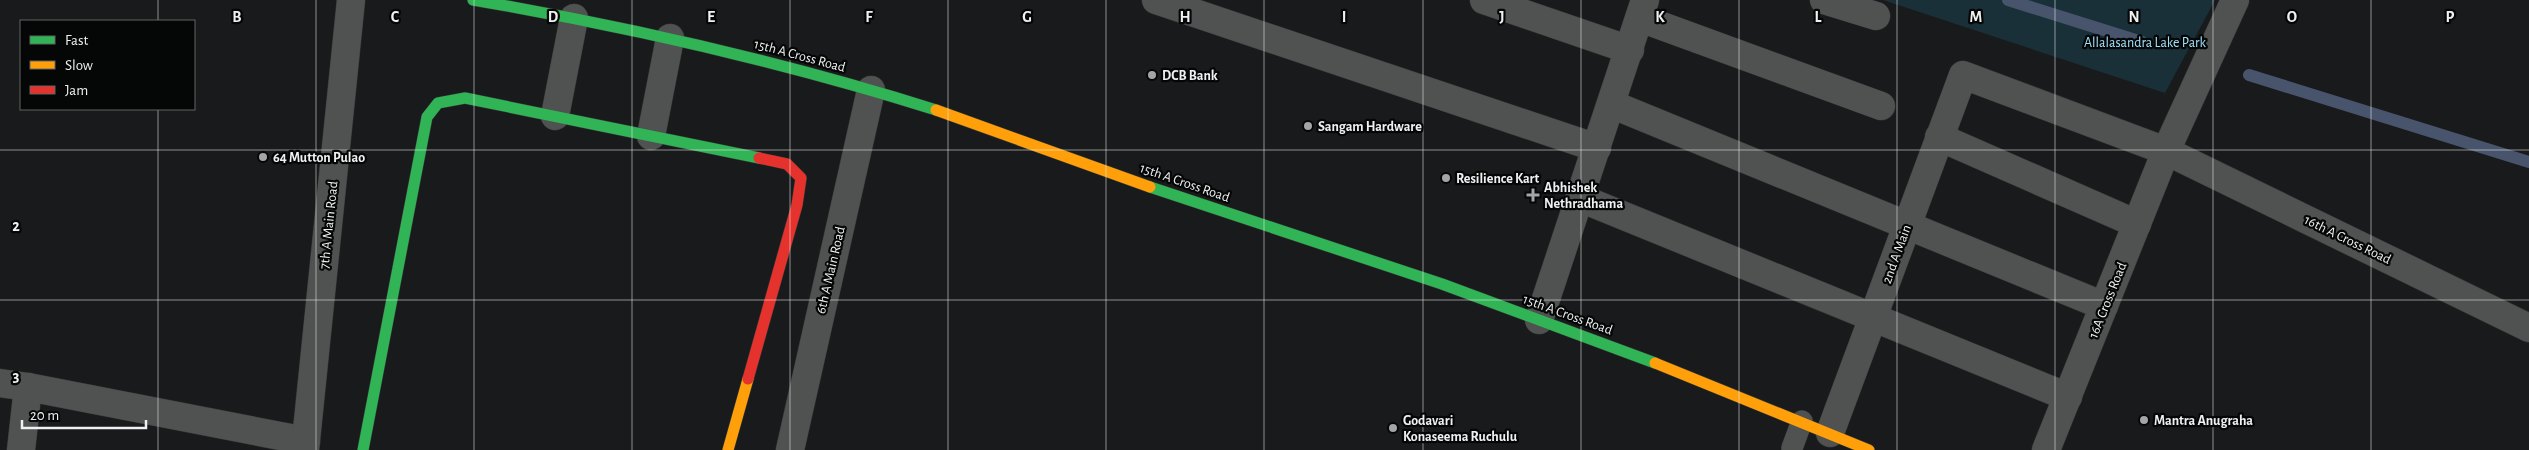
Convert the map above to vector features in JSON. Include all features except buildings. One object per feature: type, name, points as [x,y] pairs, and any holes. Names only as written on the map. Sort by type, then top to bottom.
[{"type":"main road","name":"15th A Cross Road","points":[[473,0],[574,18],[781,64],[871,90],[1037,143],[1162,191],[1380,263],[1540,320],[1802,421],[1870,450]]},
{"type":"main road","points":[[363,450],[427,117],[438,102],[465,98],[787,164],[801,178],[797,205],[728,450]]},
{"type":"street","name":"7th A Main Road","points":[[306,446],[351,0]]},
{"type":"street","points":[[1484,0],[1630,50]]},
{"type":"street","points":[[1824,0],[1876,16]]},
{"type":"street","name":"16A Cross Road","points":[[2046,450],[2166,151],[2235,0]]},
{"type":"street","points":[[1164,1],[1597,148]]},
{"type":"street","points":[[1540,320],[1642,9],[1881,106]]},
{"type":"street","points":[[555,116],[574,18]]},
{"type":"street","points":[[651,136],[670,38]]},
{"type":"street","name":"16th A Cross Road","points":[[1964,75],[2166,151],[2529,328]]},
{"type":"street","name":"2nd A Main","points":[[1830,434],[1938,138],[1964,75]]},
{"type":"street","name":"6th A Main Road","points":[[790,450],[871,90]]},
{"type":"street","points":[[1611,104],[2104,306]]},
{"type":"street","points":[[1938,138],[2137,224]]},
{"type":"street","points":[[1580,198],[2068,397]]},
{"type":"street","points":[[0,383],[28,387],[306,446]]},
{"type":"street","points":[[21,450],[28,387]]},
{"type":"lane","points":[[1792,448],[1802,421]]},
{"type":"green space","name":"Allalasandra Lake Park","points":[[1883,0],[2215,0],[2165,93]]},
{"type":"waterway","points":[[2008,0],[2142,42]]},
{"type":"waterway","points":[[2249,75],[2529,162]]},
{"type":"traffic: fast","points":[[473,0],[590,22],[706,47],[822,76],[936,110]]},
{"type":"traffic: fast","points":[[363,450],[427,117],[438,103],[465,98],[759,158]]},
{"type":"traffic: fast","points":[[1150,187],[1442,284],[1655,363]]},
{"type":"traffic: slow","points":[[936,110],[1150,187]]},
{"type":"traffic: slow","points":[[1655,363],[1869,450]]},
{"type":"traffic: slow","points":[[728,450],[748,379]]},
{"type":"traffic: jam","points":[[748,379],[797,205],[801,178],[787,164],[759,158]]},
{"type":"place","name":"DCB Bank","points":[[1152,75]]},
{"type":"place","name":"Sangam Hardware","points":[[1308,126]]},
{"type":"place","name":"64 Mutton Pulao","points":[[263,157]]},
{"type":"place","name":"Resilience Kart","points":[[1446,178]]},
{"type":"place","name":"Abhishek Nethradhama","points":[[1533,195]]},
{"type":"place","name":"Mantra Anugraha","points":[[2144,420]]},
{"type":"place","name":"Godavari Konaseema Ruchulu","points":[[1393,428]]}]
